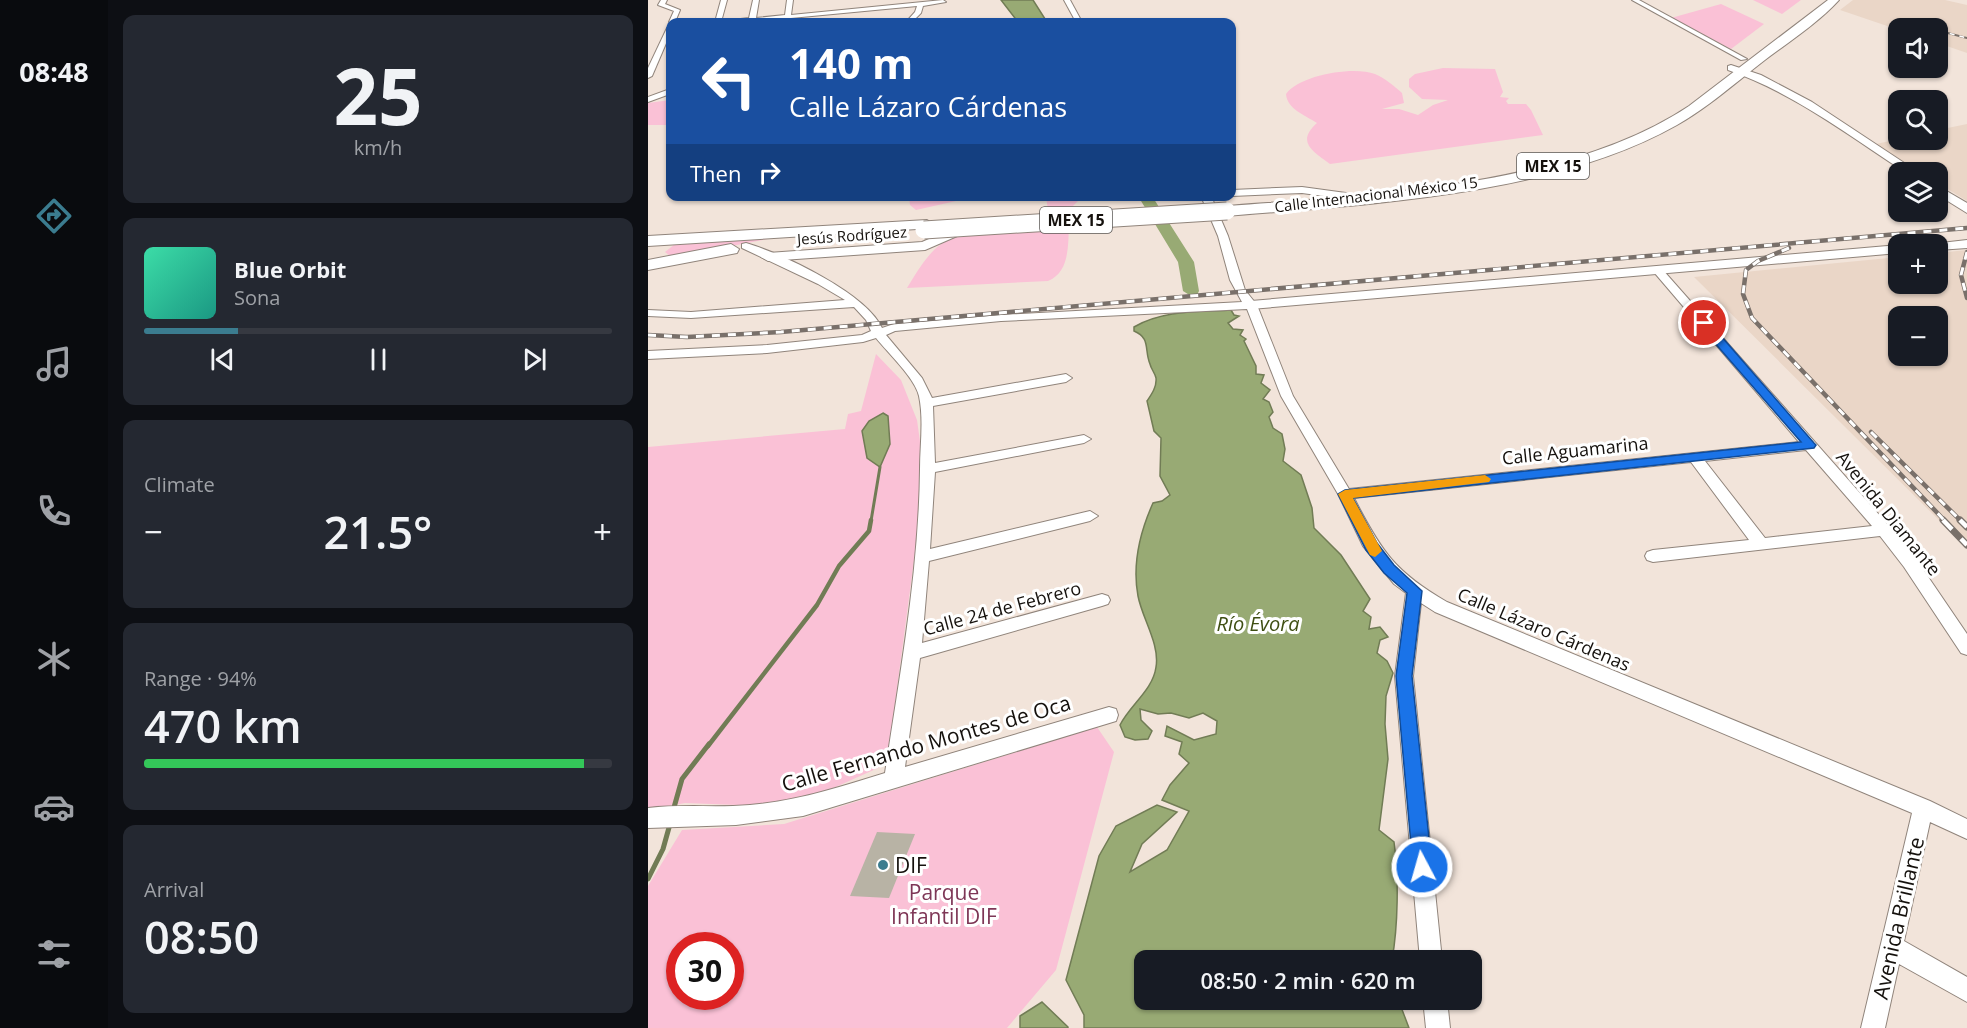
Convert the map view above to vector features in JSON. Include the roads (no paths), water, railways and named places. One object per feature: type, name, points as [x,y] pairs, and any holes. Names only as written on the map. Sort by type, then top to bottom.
[{"type":"main road","name":"Calle Internacional México 15","points":[[1228,203],[1411,193],[1543,169],[1600,152],[1651,133],[1690,111],[1821,0]]},
{"type":"main road","name":"Calle Internacional México 15","points":[[1228,203],[1346,196],[1480,176],[1531,165],[1599,145],[1665,117],[1740,68],[1834,0]]},
{"type":"main road","points":[[1740,68],[1747,77],[1767,79]]},
{"type":"main road","points":[[1740,68],[1759,69],[1767,79]]},
{"type":"main road","name":"MEX 15","points":[[926,227],[966,227],[1228,203]]},
{"type":"main road","name":"MEX 15","points":[[926,227],[1228,203]]},
{"type":"main road","name":"Jesús Rodríguez","points":[[774,237],[926,227]]},
{"type":"main road","name":"MEX 15","points":[[648,241],[774,237]]},
{"type":"main road","name":"MEX 15","points":[[648,265],[747,246],[774,237]]},
{"type":"main road","points":[[682,258],[665,258],[659,253],[667,244],[683,239]]},
{"type":"street","points":[[664,0],[661,5],[677,10],[674,18]]},
{"type":"street","points":[[719,18],[724,0]]},
{"type":"street","points":[[753,18],[756,0]]},
{"type":"street","points":[[787,18],[790,0]]},
{"type":"street","points":[[875,0],[876,8]]},
{"type":"street","points":[[1067,0],[1077,18]]},
{"type":"street","points":[[1635,0],[1740,68]]},
{"type":"street","points":[[795,18],[827,10],[943,2]]},
{"type":"street","points":[[913,18],[918,13],[921,4]]},
{"type":"street","points":[[827,10],[828,18]]},
{"type":"street","points":[[648,76],[666,45]]},
{"type":"street","points":[[1767,79],[1897,162]]},
{"type":"street","points":[[648,100],[666,93]]},
{"type":"street","points":[[1948,197],[1967,209]]},
{"type":"street","name":"Calle Lázaro Cárdenas","points":[[1208,201],[1221,228],[1228,256],[1244,300],[1251,305],[1287,396],[1345,494],[1371,546],[1389,569],[1414,591],[1461,615],[1923,808],[1967,829]]},
{"type":"street","points":[[768,257],[925,246],[966,227]]},
{"type":"street","points":[[1948,245],[1967,244]]},
{"type":"street","points":[[747,246],[838,290],[857,303],[877,325],[878,333],[918,381],[925,394],[928,494],[912,653],[894,778]]},
{"type":"street","points":[[648,356],[766,349],[863,338],[894,328],[1001,318],[1251,305],[1888,250]]},
{"type":"street","name":"Avenida Diamante","points":[[1658,271],[1884,530],[1910,563],[1967,648]]},
{"type":"street","points":[[648,314],[690,315],[857,303]]},
{"type":"street","points":[[926,403],[1066,378]]},
{"type":"street","points":[[927,469],[1084,439]]},
{"type":"street","name":"Calle Aguamarina","points":[[1345,494],[1810,445]]},
{"type":"street","points":[[1694,456],[1761,544]]},
{"type":"street","points":[[922,557],[1090,516]]},
{"type":"street","points":[[1653,556],[1884,530]]},
{"type":"street","points":[[1414,591],[1404,676],[1430,950]]},
{"type":"street","name":"Calle 24 de Febrero","points":[[912,653],[1102,600]]},
{"type":"street","name":"Calle Fernando Montes de Oca","points":[[648,818],[673,814],[714,816],[803,807],[1109,715]]},
{"type":"street","name":"Avenida Brillante","points":[[1873,1028],[1923,808]]},
{"type":"street","points":[[1892,947],[1967,990]]},
{"type":"street","points":[[1436,1010],[1438,1028]]},
{"type":"water","points":[[1001,0],[1033,0],[1044,18],[1015,18]]},
{"type":"water","name":"Río Évora","points":[[1231,310],[1234,315],[1239,316],[1228,323],[1233,329],[1243,330],[1240,335],[1246,339],[1244,341],[1256,366],[1256,374],[1264,375],[1261,383],[1270,390],[1263,399],[1269,402],[1273,412],[1269,417],[1273,428],[1282,434],[1285,449],[1283,461],[1301,475],[1312,508],[1314,528],[1341,555],[1370,599],[1363,611],[1371,617],[1369,629],[1380,627],[1388,637],[1380,640],[1377,653],[1387,661],[1393,673],[1386,696],[1385,724],[1388,759],[1379,830],[1394,842],[1397,917],[1394,950],[1134,950],[1134,1010],[1402,1010],[1409,1028],[1084,1028],[1084,1015],[1066,980],[1099,856],[1116,826],[1157,805],[1177,812],[1142,844],[1130,872],[1167,850],[1189,811],[1162,800],[1170,785],[1189,763],[1179,754],[1182,742],[1165,736],[1167,726],[1194,740],[1216,734],[1217,721],[1203,713],[1189,718],[1140,709],[1141,720],[1152,731],[1148,739],[1135,740],[1125,737],[1120,725],[1151,683],[1156,667],[1157,658],[1153,640],[1138,596],[1136,572],[1138,548],[1153,503],[1162,501],[1170,495],[1160,476],[1161,438],[1154,431],[1147,401],[1155,388],[1156,378],[1148,359],[1145,341],[1134,331],[1134,327],[1157,317]]},
{"type":"water","points":[[883,413],[888,416],[890,444],[880,467],[867,458],[862,431],[869,421]]},
{"type":"water","points":[[1042,1002],[1068,1028],[1020,1028],[1020,1016]]},
{"type":"waterway","name":"Río Évora","points":[[1148,201],[1186,262],[1191,291]]},
{"type":"waterway","points":[[871,521],[880,467]]},
{"type":"waterway","points":[[708,746],[817,605],[839,566],[869,531],[871,520]]},
{"type":"waterway","points":[[673,811],[682,779],[709,744]]},
{"type":"waterway","points":[[648,879],[663,849],[670,824]]},
{"type":"railway","points":[[1948,33],[1967,38]]},
{"type":"railway","points":[[648,335],[687,337],[781,332],[1967,228]]},
{"type":"railway","points":[[1789,248],[1758,261],[1746,270],[1743,294],[1752,318],[1945,521]]},
{"type":"railway","points":[[1967,252],[1961,275],[1967,298]]},
{"type":"railway","points":[[1871,432],[1961,521]]},
{"type":"railway","points":[[1943,520],[1967,545]]},
{"type":"railway","points":[[1961,521],[1967,527]]},
{"type":"place","name":"DIF","points":[[883,865]]},
{"type":"park label","name":"Parque Infantil DIF","points":[[944,904]]}]
